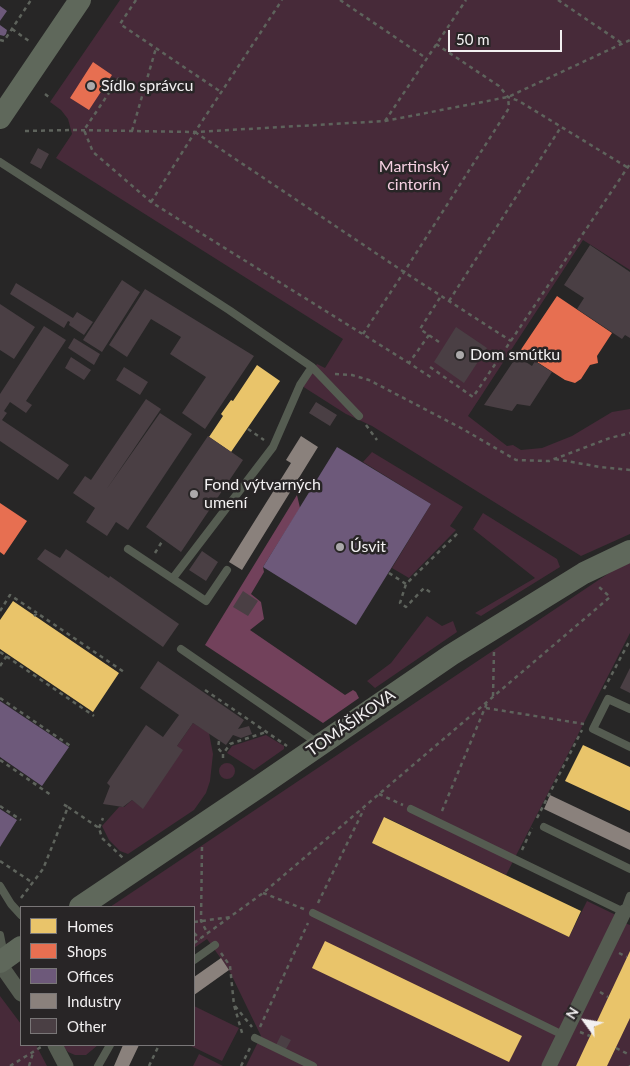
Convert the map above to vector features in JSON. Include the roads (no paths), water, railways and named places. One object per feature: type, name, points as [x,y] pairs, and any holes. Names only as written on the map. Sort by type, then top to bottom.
[{"type":"main road","points":[[0,118],[80,0]]},
{"type":"main road","name":"TOMÁŠIKOVA","points":[[81,906],[451,655],[584,573],[630,551]]},
{"type":"main road","points":[[0,963],[20,948]]},
{"type":"street","points":[[549,1066],[627,913]]},
{"type":"street","points":[[0,963],[20,993]]},
{"type":"street","points":[[56,1046],[66,1066]]},
{"type":"lane","points":[[0,162],[229,310],[312,367],[359,416]]},
{"type":"lane","points":[[173,578],[273,447],[300,385],[312,367]]},
{"type":"lane","points":[[128,549],[206,600],[227,570]]},
{"type":"lane","points":[[181,650],[320,745]]},
{"type":"lane","points":[[630,710],[608,699],[593,729],[630,747]]},
{"type":"lane","points":[[411,809],[627,913],[630,896]]},
{"type":"lane","points":[[544,826],[630,869]]},
{"type":"lane","points":[[0,886],[11,904],[20,914]]},
{"type":"lane","points":[[313,913],[563,1036]]},
{"type":"lane","points":[[0,934],[2,945],[0,956]]},
{"type":"lane","points":[[195,959],[215,945]]},
{"type":"lane","points":[[255,1038],[312,1066]]},
{"type":"lane","points":[[98,1066],[109,1046]]},
{"type":"place","name":"Sídlo správcu","points":[[91,86]]},
{"type":"place","name":"Dom smútku","points":[[460,355]]},
{"type":"place","name":"Fond výtvarných umení","points":[[194,494]]},
{"type":"place","name":"Úsvit","points":[[340,547]]},
{"type":"park label","name":"Martinský cintorín","points":[[414,176]]}]
